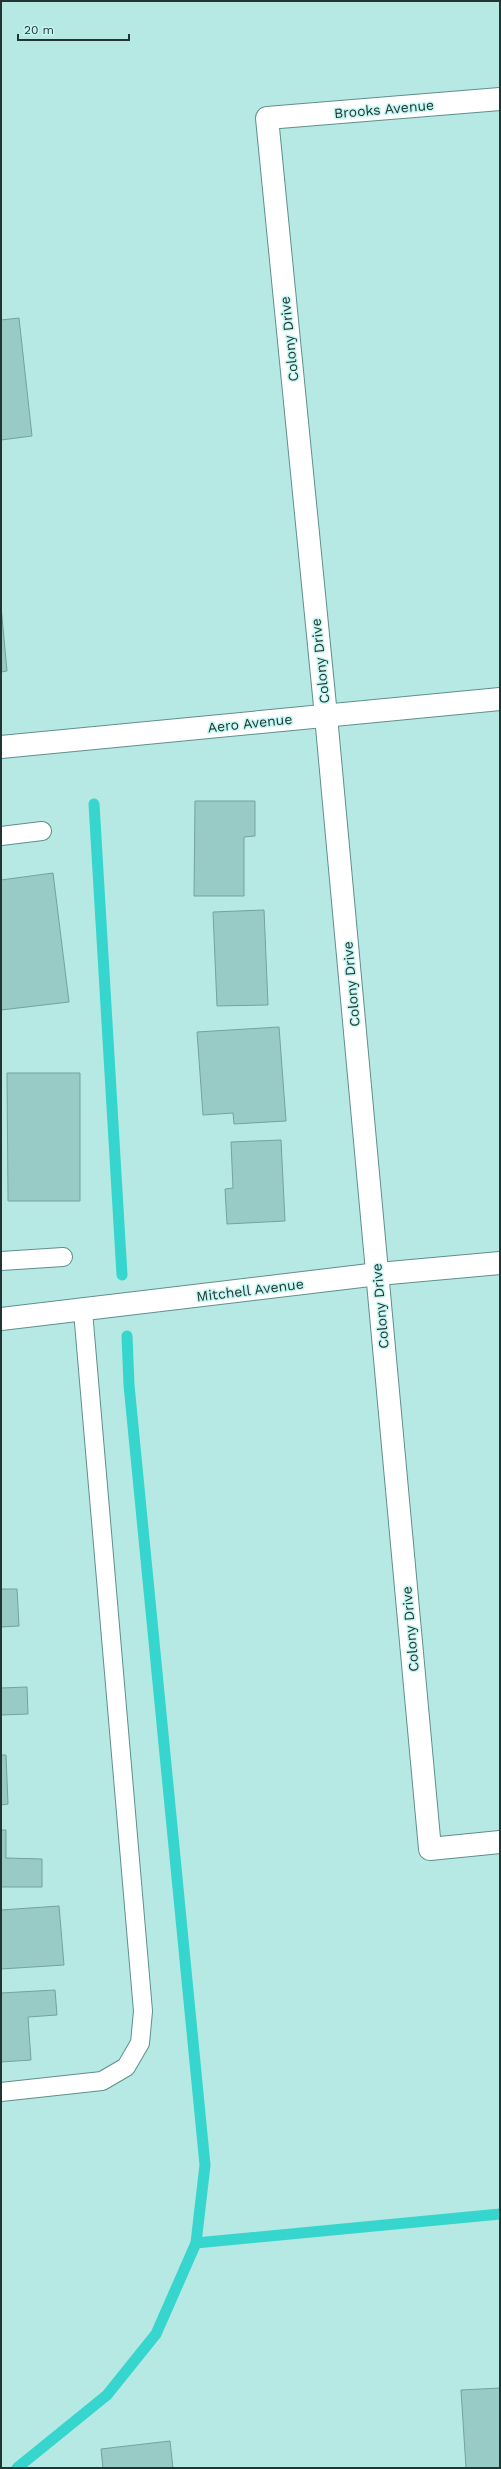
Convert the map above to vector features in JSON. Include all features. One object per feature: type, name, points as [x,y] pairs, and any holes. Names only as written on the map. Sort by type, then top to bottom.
[{"type":"street","name":"Brooks Avenue","points":[[267,118],[500,99]]},
{"type":"street","name":"Colony Drive","points":[[267,118],[326,716],[430,1849],[500,1842]]},
{"type":"street","name":"Aero Avenue","points":[[1,747],[500,699]]},
{"type":"street","name":"Mitchell Avenue","points":[[1,1319],[83,1311],[378,1274],[500,1263]]},
{"type":"lane","points":[[1,836],[42,831]]},
{"type":"lane","points":[[1,1261],[63,1257]]},
{"type":"lane","points":[[1,2092],[102,2081],[126,2067],[140,2044],[143,2011],[83,1311]]},
{"type":"building","points":[[19,318],[32,436],[1,440],[1,320]]},
{"type":"building","points":[[1,606],[7,671],[1,672]]},
{"type":"building","points":[[195,801],[255,801],[255,836],[244,837],[244,896],[194,896]]},
{"type":"building","points":[[53,873],[69,1002],[1,1010],[1,880]]},
{"type":"building","points":[[264,910],[268,1005],[217,1006],[213,912]]},
{"type":"building","points":[[279,1027],[286,1121],[234,1124],[233,1113],[203,1115],[197,1032]]},
{"type":"building","points":[[7,1073],[80,1073],[80,1201],[8,1201]]},
{"type":"building","points":[[281,1140],[285,1221],[227,1224],[225,1189],[233,1188],[231,1142]]},
{"type":"building","points":[[1,1589],[17,1589],[19,1626],[1,1627]]},
{"type":"building","points":[[27,1687],[28,1714],[1,1715],[1,1688]]},
{"type":"building","points":[[1,1755],[6,1755],[8,1804],[1,1805]]},
{"type":"building","points":[[1,1830],[6,1830],[6,1858],[42,1859],[42,1887],[1,1887]]},
{"type":"building","points":[[59,1906],[64,1965],[1,1969],[1,1910]]},
{"type":"building","points":[[55,1990],[57,2015],[28,2017],[31,2060],[1,2062],[1,1993]]},
{"type":"building","points":[[500,2388],[500,2468],[466,2468],[461,2390]]},
{"type":"building","points":[[170,2441],[173,2468],[103,2468],[101,2449]]},
{"type":"waterway","points":[[94,804],[122,1275]]},
{"type":"waterway","points":[[17,2468],[107,2395],[156,2334],[196,2243],[205,2165],[129,1385],[127,1336]]},
{"type":"waterway","points":[[196,2243],[500,2214]]}]
